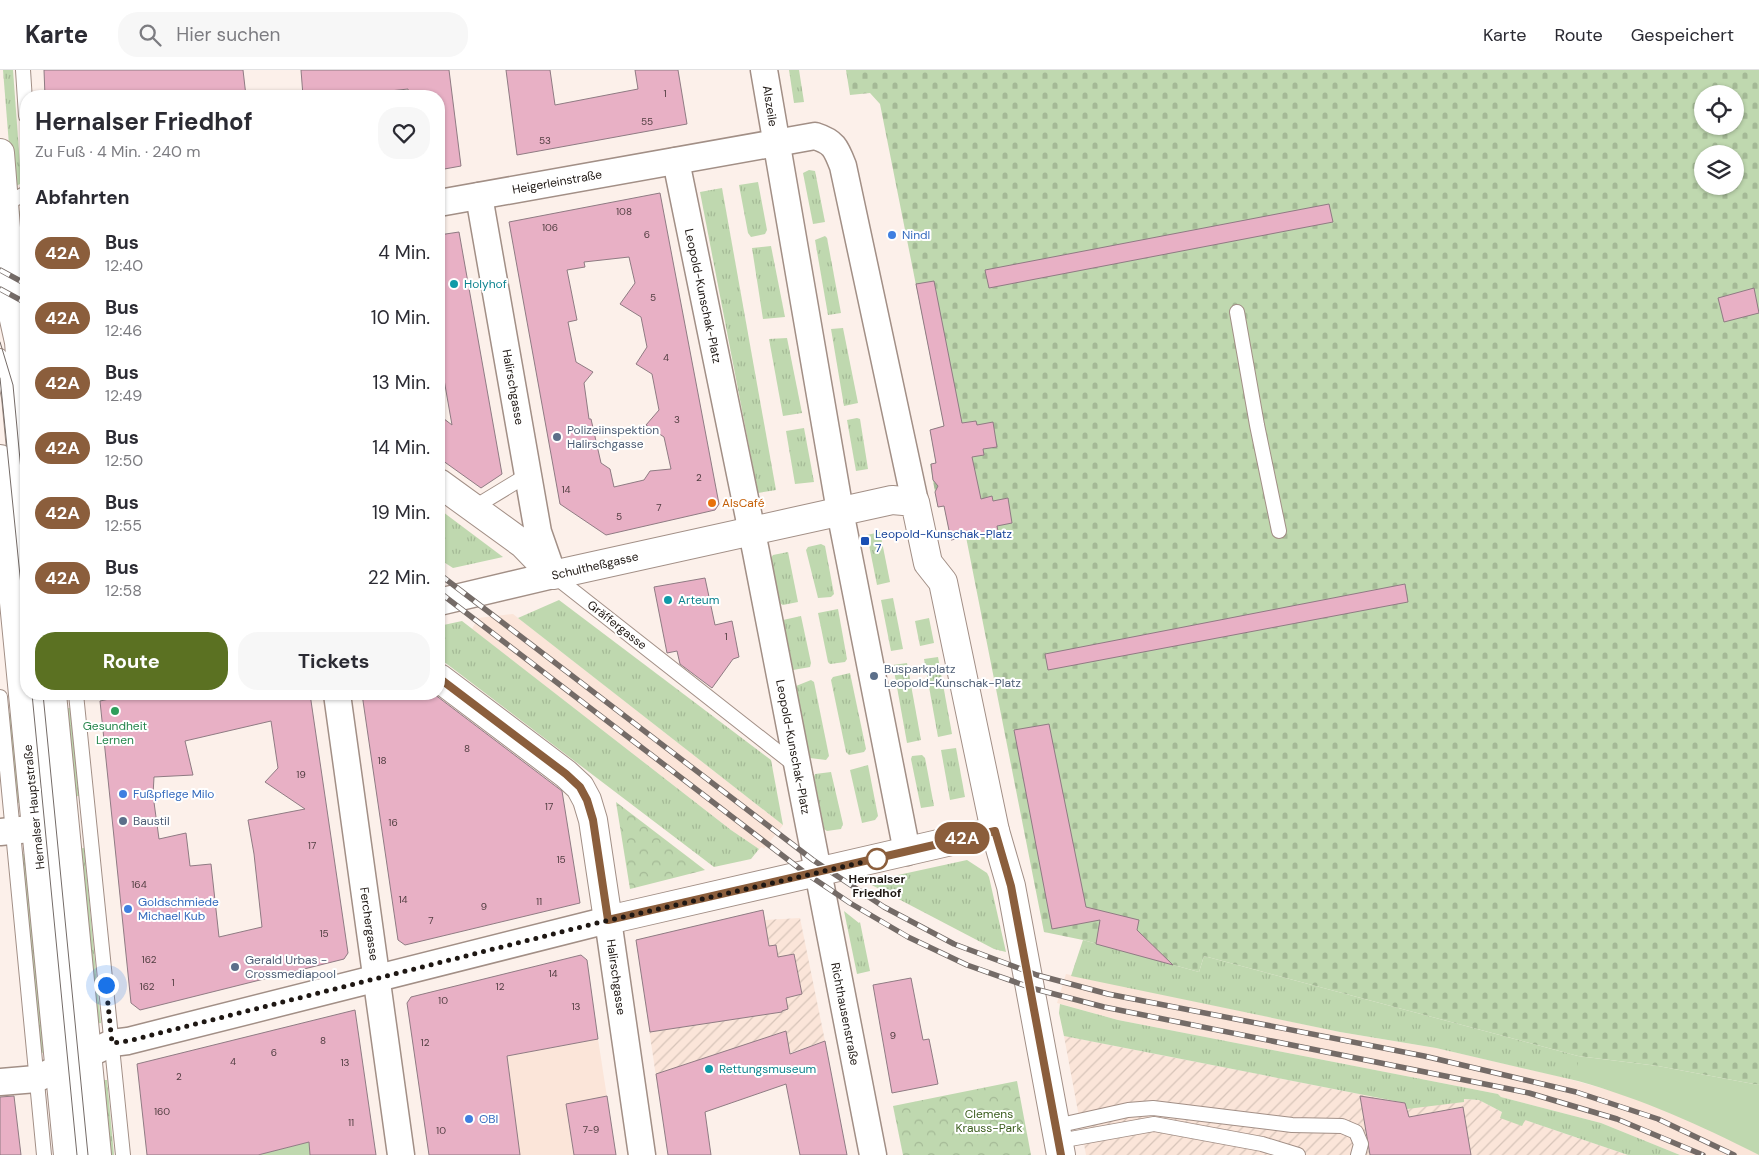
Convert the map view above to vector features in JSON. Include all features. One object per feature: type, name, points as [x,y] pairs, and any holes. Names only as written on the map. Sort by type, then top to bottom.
[{"type":"street","name":"Alszeile","points":[[764,70],[776,142]]},
{"type":"street","points":[[676,161],[815,136],[828,140],[836,150],[843,166],[928,563],[943,582],[995,831],[1011,886],[1059,1141]]},
{"type":"street","points":[[776,142],[840,511],[907,852]]},
{"type":"street","name":"Hernalser Hauptstraße","points":[[0,153],[15,197],[12,281],[15,350],[20,385]]},
{"type":"street","name":"Heigerleinstraße","points":[[445,202],[676,161]]},
{"type":"street","name":"Leopold-Kunschak-Platz","points":[[676,161],[818,872]]},
{"type":"street","name":"Halirschgasse","points":[[479,196],[538,532],[553,575]]},
{"type":"street","points":[[0,308],[15,350]]},
{"type":"street","name":"Hernalser Hauptstraße","points":[[0,459],[18,567],[20,650]]},
{"type":"street","name":"Gräffergasse","points":[[445,487],[523,544],[553,575]]},
{"type":"street","points":[[751,531],[892,500],[915,502]]},
{"type":"street","name":"Schultheßgasse","points":[[445,601],[751,531]]},
{"type":"street","name":"Halirschgasse","points":[[445,683],[566,774],[580,787],[587,800],[593,820],[642,1155]]},
{"type":"street","name":"Hernalser Hauptstraße","points":[[22,700],[33,829],[64,1066],[68,1155]]},
{"type":"street","name":"Hernalser Hauptstraße","points":[[33,829],[51,700]]},
{"type":"street","name":"Ferchergasse","points":[[338,700],[401,1155]]},
{"type":"street","points":[[0,1082],[64,1066],[112,1043],[128,1041],[377,980],[608,920],[995,831]]},
{"type":"street","name":"Richthausenstraße","points":[[818,872],[873,1155]]},
{"type":"street","name":"Hernalser Hauptstraße","points":[[64,1066],[96,1155]]},
{"type":"lane","points":[[23,70],[24,90]]},
{"type":"lane","points":[[1237,312],[1257,425],[1280,530]]},
{"type":"lane","name":"Hernalser Hauptstraße","points":[[15,350],[8,397],[18,567]]},
{"type":"lane","points":[[473,508],[529,474]]},
{"type":"lane","name":"Gräffergasse","points":[[553,575],[797,766]]},
{"type":"lane","points":[[77,700],[123,1155]]},
{"type":"lane","name":"Hernalser Hauptstraße","points":[[44,1155],[64,1066]]},
{"type":"lane","name":"Hernalser Hauptstraße","points":[[64,1066],[83,1155]]},
{"type":"lane","points":[[1059,1141],[1128,1110],[1153,1108],[1292,1125],[1342,1126],[1356,1132],[1362,1144],[1358,1155]]},
{"type":"lane","points":[[1059,1141],[1154,1124],[1262,1144],[1298,1155]]},
{"type":"shaded area","points":[[513,614],[783,825],[764,849],[762,847],[759,849],[731,830],[472,629],[478,618]]},
{"type":"shaded area","points":[[763,910],[765,920],[800,918],[825,1041],[659,1097],[636,940]]},
{"type":"shaded area","points":[[1066,974],[1340,1032],[1436,1048],[1558,1076],[1616,1092],[1666,1110],[1704,1126],[1759,1155],[1680,1155],[1601,1123],[1501,1097],[1498,1094],[1118,1020],[1057,1003]]},
{"type":"shaded area","points":[[470,982],[483,1060],[598,1039],[616,1155],[429,1155],[407,1003],[411,997]]},
{"type":"shaded area","points":[[1064,1036],[1405,1103],[1464,1099],[1479,1100],[1502,1112],[1500,1118],[1525,1120],[1628,1155],[1086,1155]]},
{"type":"green space","points":[[3,70],[13,70],[20,184],[16,186],[12,182]]},
{"type":"green space","points":[[789,70],[799,70],[804,102],[794,103]]},
{"type":"green space","points":[[846,70],[1759,70],[1759,1085],[1658,1066],[1578,1056],[1204,956],[1199,972],[1083,940],[1044,932],[966,537],[951,540],[944,506],[938,507],[937,503],[930,464],[936,464],[930,430],[944,426],[880,104],[870,93],[850,95]]},
{"type":"green space","points":[[809,170],[815,171],[825,222],[813,224],[803,173]]},
{"type":"green space","points":[[758,182],[767,230],[765,234],[751,237],[748,233],[739,185]]},
{"type":"green space","points":[[722,188],[776,490],[758,493],[700,192]]},
{"type":"green space","points":[[20,210],[20,232],[15,232],[17,214]]},
{"type":"green space","points":[[825,236],[827,238],[841,313],[828,315],[815,240]]},
{"type":"green space","points":[[771,246],[785,317],[763,319],[752,248]]},
{"type":"green space","points":[[843,328],[858,403],[844,406],[831,329]]},
{"type":"green space","points":[[787,338],[802,413],[783,416],[769,339]]},
{"type":"green space","points":[[860,419],[868,469],[856,471],[847,420]]},
{"type":"green space","points":[[804,428],[814,482],[795,484],[786,431]]},
{"type":"green space","points":[[445,514],[503,557],[453,568],[445,563]]},
{"type":"green space","points":[[880,532],[890,582],[877,585],[867,535]]},
{"type":"green space","points":[[821,544],[825,546],[834,594],[831,597],[818,598],[806,550],[808,547]]},
{"type":"green space","points":[[788,552],[798,602],[783,605],[779,603],[771,558],[773,555]]},
{"type":"green space","points":[[893,598],[903,649],[891,651],[881,600]]},
{"type":"green space","points":[[559,600],[771,760],[783,825],[518,618]]},
{"type":"green space","points":[[838,609],[847,659],[845,662],[830,664],[818,613]]},
{"type":"green space","points":[[801,616],[811,663],[810,667],[793,670],[783,620]]},
{"type":"green space","points":[[929,618],[934,643],[920,646],[915,621]]},
{"type":"green space","points":[[462,621],[731,830],[759,849],[751,859],[714,867],[445,663],[445,625]]},
{"type":"green space","points":[[938,657],[952,734],[938,737],[924,659]]},
{"type":"green space","points":[[907,663],[921,740],[907,743],[893,665]]},
{"type":"green space","points":[[850,673],[866,749],[864,752],[849,755],[846,752],[831,680],[833,677]]},
{"type":"green space","points":[[811,680],[814,682],[829,756],[826,760],[810,758],[796,686]]},
{"type":"green space","points":[[62,708],[70,708],[79,796],[70,797]]},
{"type":"green space","points":[[16,712],[26,803],[18,803],[8,713]]},
{"type":"green space","points":[[956,748],[965,797],[950,800],[941,750]]},
{"type":"green space","points":[[922,755],[925,758],[934,806],[921,808],[911,759],[912,756]]},
{"type":"green space","points":[[868,765],[878,816],[875,820],[862,823],[850,770]]},
{"type":"green space","points":[[831,772],[843,824],[841,829],[827,831],[824,829],[814,777],[815,774]]},
{"type":"green space","points":[[616,802],[705,870],[630,889]]},
{"type":"green space","points":[[84,848],[101,1023],[92,1024],[74,849]]},
{"type":"green space","points":[[32,853],[51,1052],[41,1053],[21,854]]},
{"type":"green space","points":[[967,860],[987,873],[989,877],[1006,952],[994,949],[866,882]]},
{"type":"green space","points":[[844,911],[860,922],[870,971],[857,974]]},
{"type":"green space","points":[[1083,940],[1199,972],[1204,956],[1578,1056],[1578,1081],[1436,1048],[1340,1032],[1071,976]]},
{"type":"green space","points":[[1060,1004],[1118,1020],[1498,1094],[1501,1097],[1601,1123],[1680,1155],[1628,1155],[1525,1120],[1522,1126],[1500,1118],[1502,1112],[1479,1100],[1464,1099],[1464,1102],[1407,1109],[1405,1103],[1064,1036],[1059,1013]]},
{"type":"green space","points":[[1578,1056],[1658,1066],[1759,1085],[1759,1155],[1714,1133],[1626,1096],[1578,1081]]},
{"type":"green space","points":[[97,1080],[107,1080],[114,1155],[105,1155]]},
{"type":"green space","name":"Clemens Krauss-Park","points":[[1017,1081],[1031,1155],[903,1155],[893,1106]]},
{"type":"green space","points":[[309,1142],[310,1155],[261,1155],[261,1154]]},
{"type":"building","points":[[44,70],[243,70],[245,90],[45,90]]},
{"type":"building","points":[[301,70],[449,70],[461,166],[445,169],[445,90],[303,90]]},
{"type":"building","points":[[506,70],[550,70],[555,105],[638,89],[635,70],[678,70],[687,124],[517,155]]},
{"type":"building","points":[[660,193],[719,504],[715,510],[606,535],[560,504],[509,222]],"holes":[[[629,257],[635,283],[620,304],[641,317],[647,347],[636,364],[652,374],[659,410],[646,425],[664,437],[671,469],[650,471],[644,480],[614,487],[610,469],[601,463],[591,419],[589,419],[584,383],[593,372],[576,362],[568,322],[577,320],[567,270],[585,267],[584,262]]]},
{"type":"building","points":[[1329,204],[1333,222],[989,288],[985,270]]},
{"type":"building","points":[[459,232],[502,474],[481,488],[445,462],[445,420],[452,425],[445,385],[445,234]]},
{"type":"building","points":[[934,281],[962,423],[976,421],[977,425],[993,422],[997,447],[983,449],[984,455],[972,457],[981,499],[992,496],[993,501],[1008,498],[1012,523],[997,526],[998,531],[951,540],[944,506],[938,507],[935,492],[938,486],[933,480],[931,464],[936,463],[930,430],[944,426],[916,284]]},
{"type":"building","points":[[1754,288],[1759,313],[1724,322],[1718,298]]},
{"type":"building","points":[[705,578],[715,625],[732,621],[739,657],[733,659],[712,688],[680,664],[677,651],[667,653],[654,587]]},
{"type":"building","points":[[1405,584],[1408,602],[1048,670],[1045,654]]},
{"type":"building","points":[[311,700],[348,953],[344,959],[140,1010],[131,1003],[100,701]],"holes":[[[271,721],[278,768],[265,782],[305,809],[248,820],[254,854],[262,927],[219,937],[211,864],[190,866],[186,833],[159,839],[153,795],[154,777],[193,775],[185,741]]]},
{"type":"building","points":[[363,700],[442,700],[562,791],[580,903],[405,945],[398,940]]},
{"type":"building","points":[[1049,724],[1086,907],[1139,920],[1137,930],[1173,965],[1096,944],[1100,920],[1052,929],[1014,730]]},
{"type":"building","points":[[763,910],[769,946],[776,945],[778,957],[794,954],[802,994],[786,998],[788,1009],[782,1012],[650,1032],[636,940]]},
{"type":"building","points":[[581,955],[587,960],[598,1039],[507,1056],[520,1155],[429,1155],[407,1003],[411,997]]},
{"type":"building","points":[[911,978],[923,1040],[929,1039],[938,1084],[892,1093],[873,985]]},
{"type":"building","points":[[355,1010],[376,1155],[310,1155],[309,1142],[258,1155],[147,1155],[137,1064]]},
{"type":"building","points":[[786,1031],[790,1054],[825,1041],[847,1155],[800,1155],[786,1084],[705,1112],[711,1155],[668,1155],[656,1074]]},
{"type":"building","points":[[14,1096],[21,1155],[0,1155],[0,1097]]},
{"type":"building","points":[[607,1096],[616,1155],[574,1155],[566,1104]]},
{"type":"building","points":[[1360,1096],[1405,1103],[1409,1117],[1463,1107],[1471,1155],[1370,1155]]},
{"type":"tram line","points":[[0,342],[13,385],[20,460]]},
{"type":"tram line","points":[[0,378],[20,576]]},
{"type":"tram line","points":[[33,700],[77,1155]]},
{"type":"tram line","points":[[44,700],[88,1155]]},
{"type":"railway","points":[[0,270],[20,281]]},
{"type":"railway","points":[[0,289],[20,300]]},
{"type":"railway","points":[[445,579],[813,860],[884,907],[954,944],[1037,975],[1108,994],[1424,1056],[1576,1092],[1658,1119],[1734,1155]]},
{"type":"railway","points":[[445,597],[804,872],[850,903],[908,937],[967,965],[1035,989],[1104,1007],[1529,1093],[1617,1119],[1703,1155]]},
{"type":"bus line","name":"42A","points":[[445,683],[566,774],[580,787],[587,800],[593,820],[608,920],[728,894],[995,831],[1011,886],[1039,1027],[1061,1155]]},
{"type":"place","name":"Nindl","points":[[892,235]]},
{"type":"place","name":"Holyhof","points":[[454,284]]},
{"type":"place","name":"Polizeiinspektion Halirschgasse","points":[[557,437]]},
{"type":"place","name":"AlsCafé","points":[[712,503]]},
{"type":"place","name":"Leopold-Kunschak-Platz 7","points":[[865,541]]},
{"type":"place","name":"Arteum","points":[[668,600]]},
{"type":"place","name":"Busparkplatz Leopold-Kunschak-Platz","points":[[874,676]]},
{"type":"place","name":"Gesundheit Lernen","points":[[115,711]]},
{"type":"place","name":"Fußpflege Milo","points":[[123,794]]},
{"type":"place","name":"Baustil","points":[[123,821]]},
{"type":"place","name":"Hernalser Friedhof","points":[[877,859]]},
{"type":"place","name":"Goldschmiede Michael Kub","points":[[128,909]]},
{"type":"place","name":"Gerald Urbas - Crossmediapool","points":[[235,967]]},
{"type":"place","name":"Rettungsmuseum","points":[[709,1069]]},
{"type":"place","name":"OBI","points":[[469,1119]]},
{"type":"route","points":[[106,985],[112,1043],[128,1041],[358,985],[597,923],[877,859]]}]
